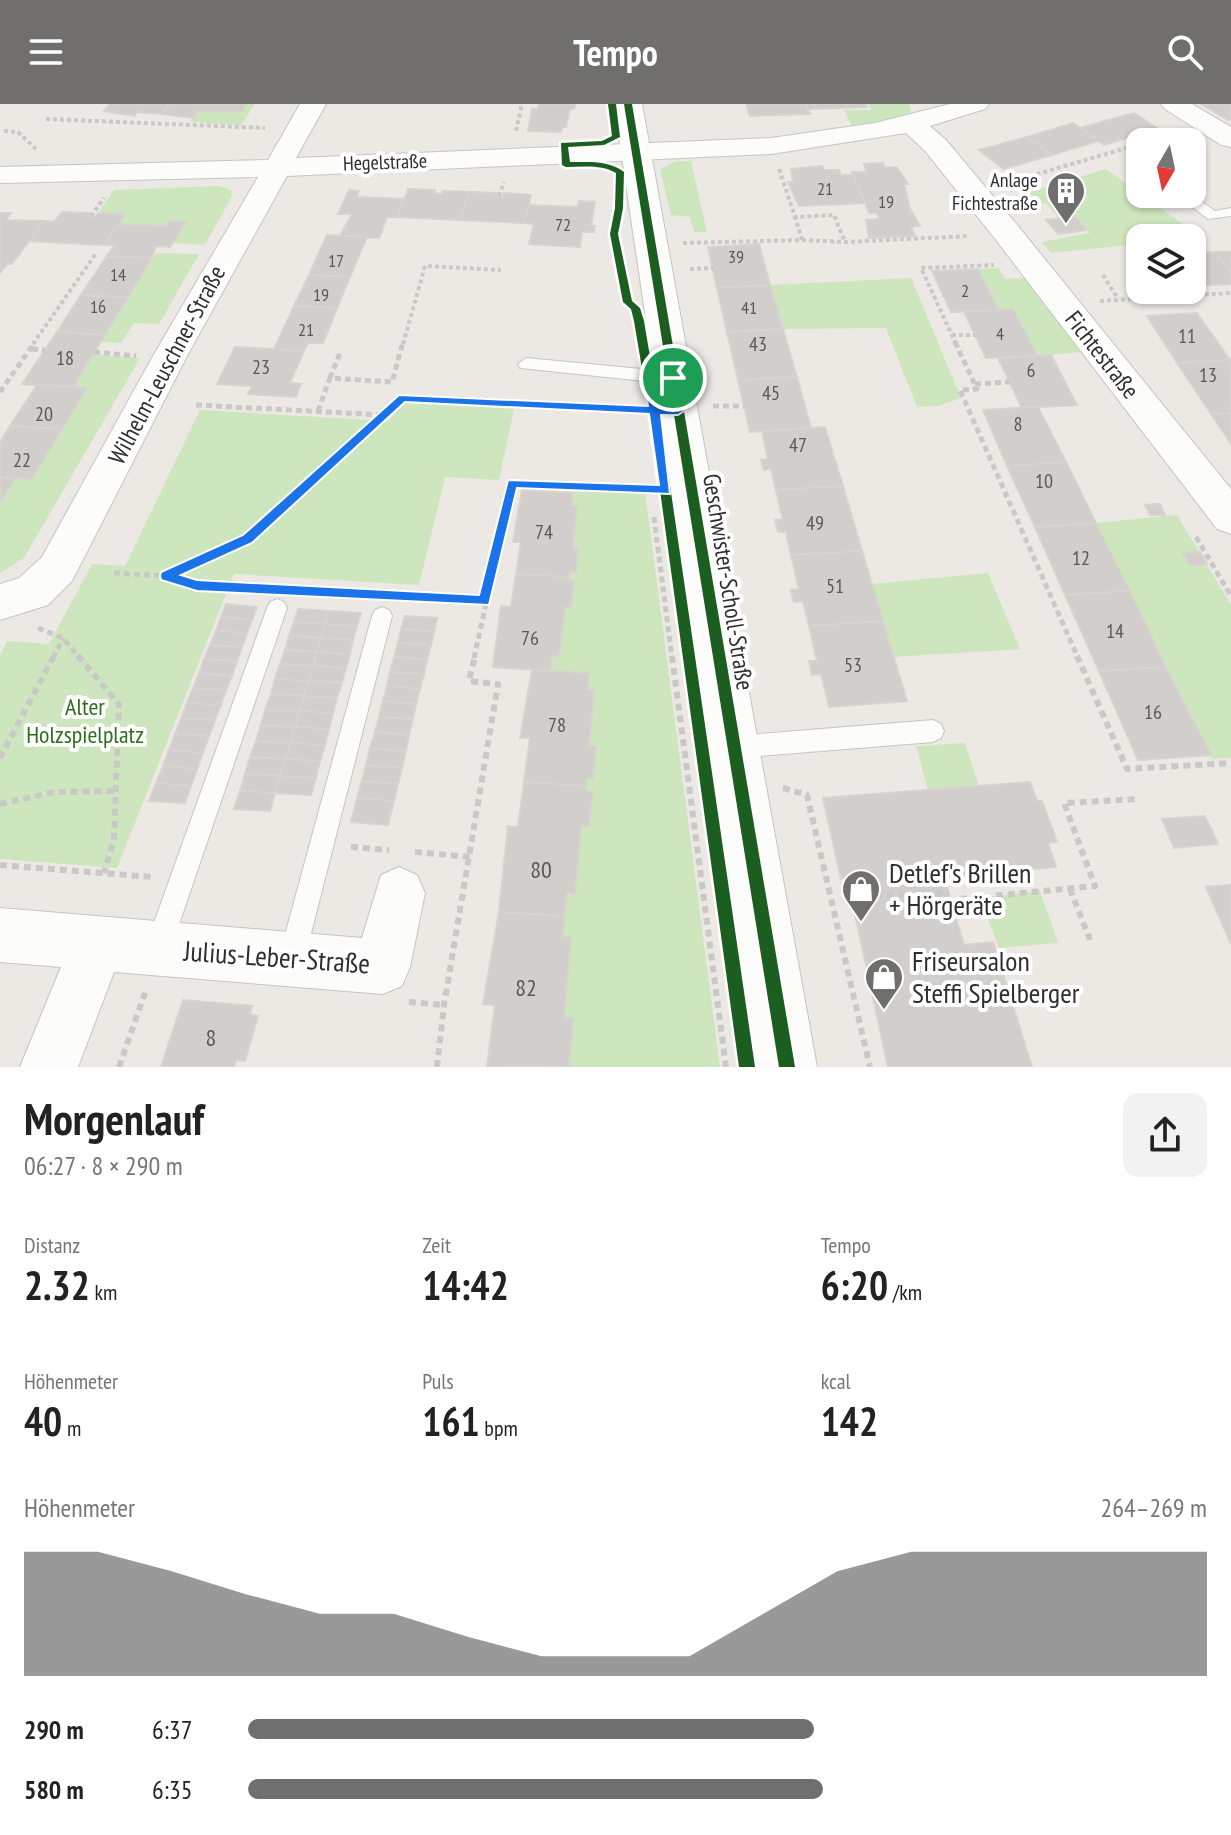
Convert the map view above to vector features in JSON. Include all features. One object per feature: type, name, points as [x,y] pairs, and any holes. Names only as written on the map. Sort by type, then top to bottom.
[{"type":"street","name":"Wilhelm-Leuschner-Straße","points":[[0,602],[33,592],[57,569],[275,168],[313,104]]},
{"type":"street","name":"Geschwister-Scholl-Straße","points":[[628,104],[651,245],[663,396],[733,747],[787,1067]]},
{"type":"street","name":"Hegelstraße","points":[[0,175],[275,168],[635,152],[707,143],[771,146],[850,138],[921,116],[976,104]]},
{"type":"street","points":[[1174,104],[1231,139]]},
{"type":"street","name":"Fichtestraße","points":[[921,116],[936,146],[1231,518]]},
{"type":"street","name":"Julius-Leber-Straße","points":[[0,935],[383,967],[399,893]]},
{"type":"street","points":[[49,1067],[97,944]]},
{"type":"lane","points":[[1202,208],[1213,216],[1231,212]]},
{"type":"lane","points":[[526,364],[663,396]]},
{"type":"lane","points":[[158,949],[276,596]]},
{"type":"lane","points":[[291,961],[381,603]]},
{"type":"lane","points":[[733,747],[933,731]]},
{"type":"path","points":[[516,133],[522,104]]},
{"type":"path","points":[[46,119],[271,129]]},
{"type":"path","points":[[771,146],[802,240]]},
{"type":"path","points":[[973,192],[1126,148]]},
{"type":"path","points":[[795,217],[834,215],[845,242]]},
{"type":"path","points":[[651,245],[802,240],[845,242],[1007,233]]},
{"type":"path","points":[[0,392],[97,252]]},
{"type":"path","points":[[1031,263],[921,268],[977,389],[960,390],[1127,769],[1231,763]]},
{"type":"path","points":[[330,378],[392,382],[425,266],[501,270]]},
{"type":"path","points":[[688,269],[713,268]]},
{"type":"path","points":[[1103,275],[1119,300]]},
{"type":"path","points":[[1062,304],[1231,293]]},
{"type":"path","points":[[952,335],[975,335]]},
{"type":"path","points":[[32,349],[45,350]]},
{"type":"path","points":[[94,352],[149,356]]},
{"type":"path","points":[[318,411],[340,353]]},
{"type":"path","points":[[974,384],[1010,382]]},
{"type":"path","points":[[166,576],[247,539],[403,397],[663,396],[744,406]]},
{"type":"path","points":[[643,422],[663,396]]},
{"type":"path","points":[[196,405],[384,415]]},
{"type":"path","points":[[649,474],[726,1067]]},
{"type":"path","points":[[437,1067],[444,1005],[498,684],[469,681],[484,601],[513,483],[666,490],[664,476]]},
{"type":"path","points":[[1190,528],[1231,596]]},
{"type":"path","points":[[114,573],[166,576],[197,585],[276,596],[381,603],[484,601]]},
{"type":"path","points":[[38,628],[63,638],[119,704],[114,839],[104,873]]},
{"type":"path","points":[[0,758],[63,638]]},
{"type":"path","points":[[0,804],[55,792],[116,791]]},
{"type":"path","points":[[960,899],[1095,886],[1064,803],[1139,799]]},
{"type":"path","points":[[0,865],[158,877],[153,891]]},
{"type":"path","points":[[1070,889],[1090,940]]},
{"type":"path","points":[[851,896],[949,893]]},
{"type":"green space","points":[[246,104],[255,104],[241,125],[190,122],[198,111],[242,111]]},
{"type":"green space","points":[[869,104],[909,104],[911,112],[852,127],[844,110],[871,110]]},
{"type":"green space","points":[[676,161],[691,161],[707,232],[694,232],[690,217],[671,215],[660,169]]},
{"type":"green space","points":[[1106,169],[1126,183],[1126,208],[1160,208],[1183,224],[1126,224],[1126,245],[1051,253],[1042,242],[1090,233],[1074,216],[1059,218],[1046,203],[1013,207],[1007,199]]},
{"type":"green space","points":[[219,186],[231,190],[232,196],[205,245],[172,243],[185,222],[171,221],[167,226],[118,224],[124,214],[98,213],[114,190]]},
{"type":"green space","points":[[156,253],[199,254],[159,324],[134,323],[121,343],[101,342]]},
{"type":"green space","points":[[999,268],[1005,279],[1024,278],[1082,352],[1037,356],[1013,310],[998,310],[978,269]]},
{"type":"green space","points":[[911,278],[961,398],[938,406],[917,407],[886,328],[783,329],[770,285]]},
{"type":"green space","points":[[93,355],[140,358],[24,558],[0,573],[0,503],[15,478],[32,479],[87,388],[73,387]]},
{"type":"green space","name":"Alter Holzspielplatz","points":[[405,403],[514,409],[499,480],[445,477],[419,585],[234,574],[117,868],[0,859],[0,655],[7,641],[49,644],[92,564],[125,566],[200,410],[388,421]]},
{"type":"green space","points":[[573,489],[645,491],[720,1067],[559,1067],[569,1065],[573,1019],[564,1018],[571,938],[563,937],[567,893],[575,893],[581,826],[589,826],[593,791],[585,790],[586,779],[593,779],[596,747],[589,746],[594,690],[587,689],[589,674],[550,671],[552,655],[558,656],[565,607],[571,606],[574,581],[568,581],[570,572],[576,572],[578,549],[573,549],[577,506],[571,505]]},
{"type":"green space","points":[[1177,515],[1231,605],[1231,758],[1212,759],[1096,523]]},
{"type":"green space","points":[[988,573],[1020,649],[893,657],[872,584]]},
{"type":"green space","points":[[965,743],[979,787],[928,790],[916,746]]},
{"type":"green space","points":[[1040,891],[1058,943],[999,948],[980,898]]},
{"type":"building","points":[[110,104],[169,104],[162,114],[137,112],[135,116],[104,111]]},
{"type":"building","points":[[169,104],[246,104],[242,111],[198,111],[193,118],[162,114]]},
{"type":"building","points":[[539,104],[575,104],[561,132],[528,131],[532,109],[538,109]]},
{"type":"building","points":[[746,104],[806,104],[810,114],[750,116]]},
{"type":"building","points":[[806,104],[866,104],[867,107],[808,109]]},
{"type":"building","points":[[1201,104],[1231,104],[1231,119],[1228,120]]},
{"type":"building","points":[[1134,113],[1156,128],[1126,128],[1126,138],[1104,145],[1080,128]]},
{"type":"building","points":[[1073,123],[1099,141],[1052,155],[1027,137]]},
{"type":"building","points":[[1027,137],[1052,155],[1003,169],[979,150]]},
{"type":"building","points":[[883,163],[885,168],[897,167],[908,184],[904,184],[910,209],[920,226],[911,227],[915,236],[869,238],[866,220],[879,219],[877,213],[869,213],[852,172],[867,172],[864,164]]},
{"type":"building","points":[[822,166],[824,170],[839,170],[841,175],[853,175],[865,203],[799,206],[788,182],[793,182],[791,169]]},
{"type":"building","points":[[408,189],[435,190],[434,193],[442,194],[443,191],[469,192],[460,220],[397,217]]},
{"type":"building","points":[[349,190],[359,191],[356,197],[404,199],[397,217],[387,217],[379,238],[340,236],[352,214],[338,214]]},
{"type":"building","points":[[469,192],[497,193],[496,196],[503,197],[504,193],[531,195],[524,223],[460,220]]},
{"type":"building","points":[[579,201],[595,202],[591,226],[595,226],[594,232],[582,232],[580,247],[529,244],[534,224],[524,223],[529,205],[578,207]]},
{"type":"building","points":[[62,212],[89,213],[87,216],[95,217],[98,213],[125,214],[104,245],[29,241],[44,221],[54,222]]},
{"type":"building","points":[[0,213],[11,213],[6,220],[44,221],[12,264],[7,264],[0,273]]},
{"type":"building","name":"Anlage Fichtestraße","points":[[1074,216],[1087,230],[1058,234],[1046,220]]},
{"type":"building","points":[[170,221],[186,222],[170,247],[156,246],[152,258],[107,256],[115,245],[104,245],[118,224],[167,226]]},
{"type":"building","points":[[327,235],[367,237],[350,277],[309,275]]},
{"type":"building","points":[[759,244],[770,285],[717,288],[708,247]]},
{"type":"building","points":[[1206,252],[1215,252],[1231,272],[1231,284],[1206,285]]},
{"type":"building","points":[[1215,252],[1231,252],[1231,272]]},
{"type":"building","points":[[107,256],[152,258],[128,297],[81,295]]},
{"type":"building","points":[[978,269],[998,310],[951,312],[932,271]]},
{"type":"building","points":[[309,275],[350,277],[337,308],[294,306]]},
{"type":"building","points":[[770,285],[783,329],[727,332],[717,288]]},
{"type":"building","points":[[81,295],[128,297],[105,335],[57,332]]},
{"type":"building","points":[[294,306],[337,308],[323,343],[308,343],[304,351],[274,349]]},
{"type":"building","points":[[1013,309],[1037,356],[986,358],[964,312]]},
{"type":"building","points":[[1197,313],[1230,360],[1177,363],[1147,316]]},
{"type":"building","points":[[783,329],[797,377],[738,380],[727,332]]},
{"type":"building","points":[[57,332],[105,335],[73,387],[22,384]]},
{"type":"building","points":[[235,347],[304,351],[290,383],[301,384],[296,397],[248,394],[252,386],[217,384]]},
{"type":"building","points":[[1051,355],[1077,405],[1022,408],[998,358]]},
{"type":"building","points":[[1230,360],[1231,413],[1211,414],[1177,363]]},
{"type":"building","points":[[797,377],[811,428],[750,432],[738,380]]},
{"type":"building","points":[[37,385],[87,388],[62,429],[10,426]]},
{"type":"building","points":[[1038,407],[1066,462],[1007,466],[983,410]]},
{"type":"building","points":[[1231,413],[1231,444],[1211,414]]},
{"type":"building","points":[[10,426],[62,429],[32,479],[0,477],[0,442]]},
{"type":"building","points":[[825,427],[843,486],[776,490],[771,469],[764,470],[762,465],[761,460],[768,459],[762,431]]},
{"type":"building","points":[[1066,462],[1096,523],[1035,527],[1007,466]]},
{"type":"building","points":[[0,477],[15,478],[0,503]]},
{"type":"building","points":[[843,486],[862,551],[791,555],[786,532],[778,532],[775,520],[783,520],[776,490]]},
{"type":"building","points":[[522,490],[573,493],[571,505],[577,506],[573,549],[578,549],[576,572],[570,572],[569,577],[516,574],[521,542],[513,542]]},
{"type":"building","points":[[1160,504],[1165,515],[1150,515],[1145,505]]},
{"type":"building","points":[[1096,523],[1130,591],[1065,595],[1035,527]]},
{"type":"building","points":[[862,551],[883,621],[809,626],[803,601],[794,602],[792,595],[791,590],[799,589],[791,555]]},
{"type":"building","points":[[1200,552],[1207,564],[1190,565],[1183,553]]},
{"type":"building","points":[[516,574],[569,577],[568,581],[574,581],[571,607],[565,607],[559,656],[552,655],[550,671],[493,667],[501,606],[511,607]]},
{"type":"building","points":[[1130,591],[1166,667],[1099,671],[1065,595]]},
{"type":"building","points":[[226,604],[257,607],[252,620],[221,617]]},
{"type":"building","points":[[298,609],[329,611],[325,624],[294,622]]},
{"type":"building","points":[[329,611],[361,613],[357,626],[325,624]]},
{"type":"building","points":[[405,616],[437,618],[434,632],[401,629]]},
{"type":"building","points":[[221,617],[252,620],[247,633],[216,631]]},
{"type":"building","points":[[883,621],[907,701],[829,707],[821,674],[812,675],[809,661],[817,661],[809,626]]},
{"type":"building","points":[[294,622],[325,624],[321,638],[289,636]]},
{"type":"building","points":[[325,624],[357,626],[353,640],[321,638]]},
{"type":"building","points":[[401,629],[434,632],[431,645],[398,643]]},
{"type":"building","points":[[216,631],[247,633],[242,647],[210,645]]},
{"type":"building","points":[[289,636],[321,638],[317,652],[285,650]]},
{"type":"building","points":[[321,638],[353,640],[350,654],[317,652]]},
{"type":"building","points":[[398,643],[431,645],[427,660],[394,657]]},
{"type":"building","points":[[210,645],[242,647],[237,661],[204,659]]},
{"type":"building","points":[[285,650],[317,652],[313,666],[280,664]]},
{"type":"building","points":[[317,652],[350,654],[346,668],[313,666]]},
{"type":"building","points":[[394,657],[427,660],[424,674],[390,672]]},
{"type":"building","points":[[204,659],[237,661],[232,676],[199,673]]},
{"type":"building","points":[[280,664],[313,666],[308,681],[275,679]]},
{"type":"building","points":[[313,666],[346,668],[342,683],[308,681]]},
{"type":"building","points":[[1166,667],[1211,755],[1138,760],[1099,671]]},
{"type":"building","points":[[532,670],[589,673],[587,689],[594,690],[589,746],[596,746],[593,779],[586,779],[586,786],[524,782],[530,738],[520,738]]},
{"type":"building","points":[[390,672],[424,674],[420,689],[387,686]]},
{"type":"building","points":[[199,673],[232,676],[226,690],[193,688]]},
{"type":"building","points":[[275,679],[308,681],[304,696],[271,694]]},
{"type":"building","points":[[308,681],[342,683],[337,698],[304,696]]},
{"type":"building","points":[[387,686],[420,689],[416,704],[383,701]]},
{"type":"building","points":[[193,688],[226,690],[221,705],[187,703]]},
{"type":"building","points":[[271,694],[304,696],[300,711],[265,710]]},
{"type":"building","points":[[304,696],[337,698],[333,713],[300,711]]},
{"type":"building","points":[[383,701],[416,704],[413,719],[379,717]]},
{"type":"building","points":[[187,703],[221,705],[215,720],[181,719]]},
{"type":"building","points":[[265,710],[300,711],[295,727],[261,725]]},
{"type":"building","points":[[300,711],[333,713],[329,729],[295,727]]},
{"type":"building","points":[[379,717],[413,719],[409,735],[375,732]]},
{"type":"building","points":[[181,719],[215,720],[209,736],[175,734]]},
{"type":"building","points":[[261,725],[295,727],[290,743],[256,741]]},
{"type":"building","points":[[295,727],[329,729],[325,745],[290,743]]},
{"type":"building","points":[[375,732],[409,735],[406,751],[370,748]]},
{"type":"building","points":[[175,734],[209,736],[203,753],[169,750]]},
{"type":"building","points":[[256,741],[290,743],[285,759],[250,757]]},
{"type":"building","points":[[290,743],[325,745],[320,761],[285,759]]},
{"type":"building","points":[[370,748],[406,751],[402,768],[366,765]]},
{"type":"building","points":[[169,750],[203,753],[197,769],[163,766]]},
{"type":"building","points":[[250,757],[285,759],[280,776],[245,774]]},
{"type":"building","points":[[285,759],[320,761],[316,778],[280,776]]},
{"type":"building","points":[[366,765],[402,768],[398,784],[362,781]]},
{"type":"building","points":[[163,766],[197,769],[191,786],[156,783]]},
{"type":"building","points":[[245,774],[280,776],[275,793],[240,791]]},
{"type":"building","points":[[280,776],[316,778],[311,795],[275,793]]},
{"type":"building","points":[[362,781],[398,784],[394,801],[357,798]]},
{"type":"building","points":[[524,782],[586,786],[585,790],[593,791],[589,826],[581,826],[575,894],[567,893],[564,916],[499,912],[508,826],[518,827]]},
{"type":"building","points":[[1030,782],[1037,801],[1042,801],[1057,842],[1048,843],[1056,867],[944,877],[964,945],[993,942],[1032,1067],[888,1067],[851,896],[846,877],[841,879],[823,798]]},
{"type":"building","points":[[156,783],[191,786],[185,803],[149,801]]},
{"type":"building","points":[[240,791],[275,793],[270,811],[234,809]]},
{"type":"building","points":[[357,798],[394,801],[388,825],[351,822]]},
{"type":"building","points":[[1205,816],[1218,844],[1174,848],[1162,819]]},
{"type":"building","points":[[1231,885],[1231,944],[1206,887]]},
{"type":"building","points":[[499,912],[564,916],[563,937],[571,937],[564,1018],[573,1019],[569,1066],[487,1067],[495,1005],[483,1004]]},
{"type":"building","points":[[183,1000],[252,1006],[250,1015],[258,1016],[245,1061],[236,1060],[234,1067],[161,1067]]},
{"type":"cycle path","points":[[612,104],[616,137],[604,143],[564,145],[566,165],[595,164],[620,172],[619,208],[614,234],[628,302],[635,308],[639,321],[654,410],[747,1067]]},
{"type":"cycle path","points":[[628,104],[787,1067]]},
{"type":"place","name":"Anlage Fichtestraße","points":[[1066,225]]},
{"type":"place","name":"Detlef's Brillen + Hörgeräte","points":[[861,923]]},
{"type":"place","name":"Friseursalon Steffi Spielberger","points":[[884,1011]]},
{"type":"route","points":[[673,378],[648,376],[654,410],[666,490],[513,483],[484,601],[197,585],[166,576],[247,539],[403,397],[514,404],[654,410],[678,411],[673,378]]}]
